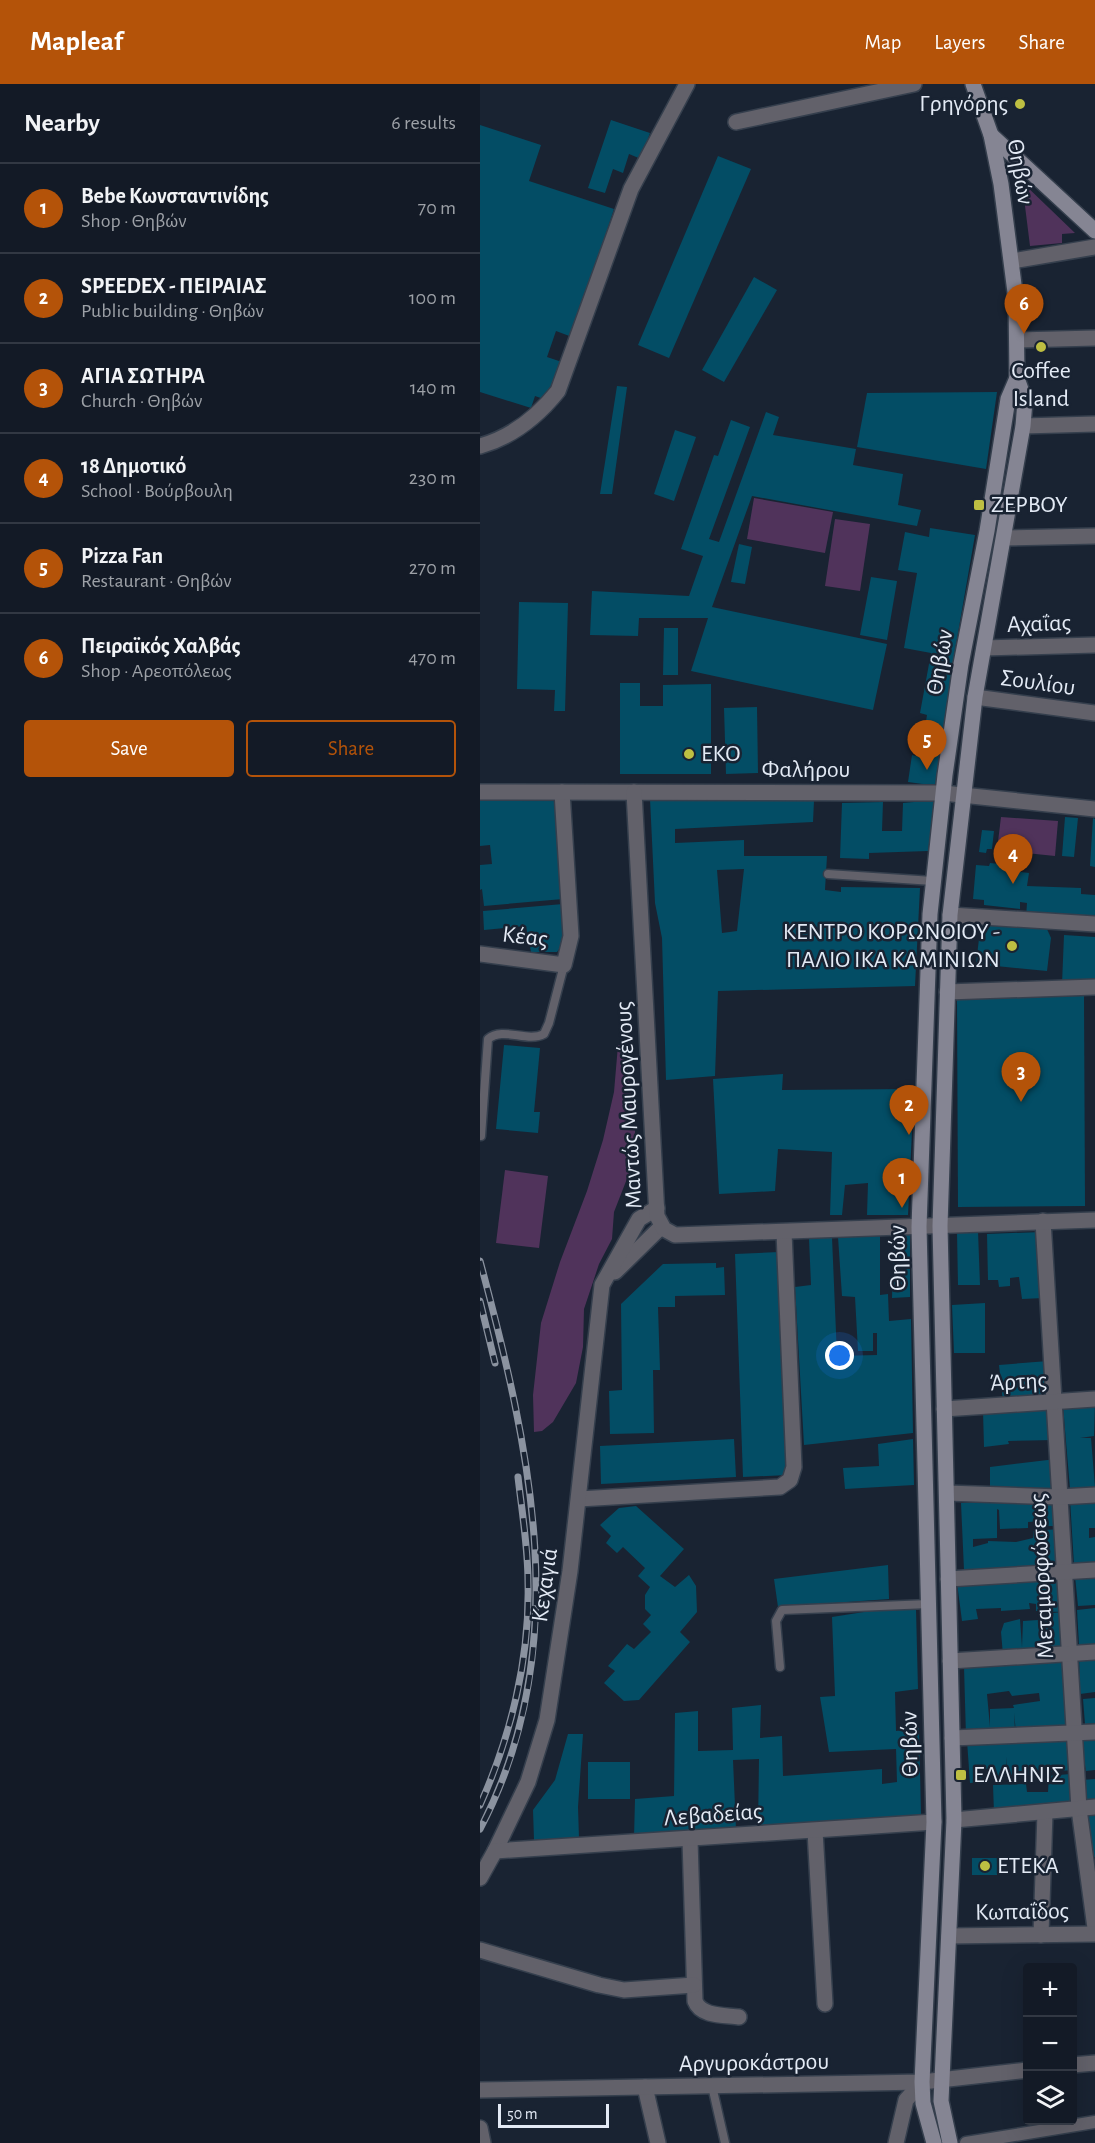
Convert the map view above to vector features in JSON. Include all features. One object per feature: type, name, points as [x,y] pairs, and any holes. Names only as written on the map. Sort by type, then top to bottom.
[{"type":"main road","name":"Θηβών","points":[[950,2143],[941,2101],[954,1820],[940,1226],[950,915],[975,697],[1023,426],[1025,401],[1017,378],[1018,340],[1012,261],[1001,184],[991,135],[973,84]]},
{"type":"main road","points":[[991,135],[1095,231]]},
{"type":"main road","name":"Θηβών","points":[[934,2143],[923,2103],[922,2082],[934,1822],[919,1227],[933,881],[961,664],[987,531],[1008,399],[1017,378]]},
{"type":"street","points":[[480,446],[503,438],[527,423],[544,409],[558,391],[630,189],[687,84]]},
{"type":"street","points":[[736,122],[914,84]]},
{"type":"street","points":[[1012,261],[1095,247]]},
{"type":"street","points":[[1018,340],[1095,338]]},
{"type":"street","points":[[1023,426],[1095,424]]},
{"type":"street","points":[[1004,538],[1095,536]]},
{"type":"street","name":"Αχαΐας","points":[[984,648],[1095,645]]},
{"type":"street","name":"Σουλίου","points":[[975,697],[1095,714]]},
{"type":"street","name":"Φαλήρου","points":[[480,792],[943,793],[1095,809]]},
{"type":"street","points":[[562,792],[571,936],[564,965]]},
{"type":"street","name":"Μαντώς Μαυρογένους","points":[[634,792],[657,1208],[662,1226],[675,1235],[1095,1220]]},
{"type":"street","points":[[950,915],[1095,924]]},
{"type":"street","name":"Κέας","points":[[480,954],[564,965]]},
{"type":"street","points":[[947,992],[1095,987]]},
{"type":"street","name":"Κεχαγιά","points":[[480,1878],[513,1816],[539,1753],[561,1633],[579,1499],[602,1285],[639,1219],[657,1208]]},
{"type":"street","name":"Μεταμορφώσεως","points":[[1043,1221],[1079,1809],[1095,1928]]},
{"type":"street","points":[[602,1285],[662,1226]]},
{"type":"street","points":[[579,1499],[780,1487],[790,1480],[794,1467],[784,1232]]},
{"type":"street","name":"Άρτης","points":[[944,1409],[1095,1399]]},
{"type":"street","points":[[947,1493],[1060,1497],[1095,1495]]},
{"type":"street","points":[[948,1579],[1095,1570]]},
{"type":"street","points":[[950,1661],[1095,1652]]},
{"type":"street","points":[[952,1738],[1075,1735],[1095,1732]]},
{"type":"street","points":[[954,1820],[1095,1808]]},
{"type":"street","points":[[1041,1935],[1045,1812]]},
{"type":"street","name":"Λεβαδείας","points":[[495,1851],[690,1840],[934,1822]]},
{"type":"street","points":[[815,1831],[825,2004]]},
{"type":"street","points":[[690,1840],[695,2001],[701,2010],[739,2017]]},
{"type":"street","name":"Κωπαΐδος","points":[[949,1936],[1095,1934]]},
{"type":"street","points":[[480,1950],[599,1985],[624,1990],[694,1985]]},
{"type":"street","points":[[1077,2065],[1095,2063]]},
{"type":"street","name":"Αργυροκάστρου","points":[[480,2090],[922,2082],[1023,2071]]},
{"type":"street","points":[[896,2143],[906,2100],[922,2082]]},
{"type":"street","points":[[645,2087],[658,2143]]},
{"type":"street","points":[[966,2143],[1095,2122]]},
{"type":"street","points":[[480,2128],[483,2143]]},
{"type":"lane","points":[[828,874],[933,881]]},
{"type":"lane","points":[[481,1136],[488,1039],[496,1034],[534,1037],[544,1034],[564,965]]},
{"type":"lane","points":[[780,1667],[776,1621],[782,1610],[929,1604]]},
{"type":"lane","points":[[712,2086],[725,2143]]},
{"type":"shaded area","points":[[1022,182],[1075,233],[1062,234],[1062,243],[1030,246]]},
{"type":"shaded area","points":[[754,498],[833,512],[825,553],[747,539]]},
{"type":"shaded area","points":[[835,519],[870,524],[860,591],[825,586]]},
{"type":"shaded area","points":[[1001,817],[1058,821],[1055,856],[997,850]]},
{"type":"shaded area","points":[[618,1045],[624,1046],[635,1121],[635,1148],[630,1171],[614,1212],[612,1239],[599,1264],[584,1309],[583,1347],[576,1383],[553,1422],[542,1431],[534,1432],[533,1395],[541,1323],[603,1140],[614,1092]]},
{"type":"shaded area","points":[[505,1170],[548,1176],[539,1248],[496,1243]]},
{"type":"building","points":[[611,120],[650,133],[641,159],[629,154],[623,173],[613,169],[605,193],[588,188]]},
{"type":"building","points":[[480,125],[541,145],[529,181],[614,209],[572,337],[556,331],[547,357],[562,362],[549,401],[535,396],[531,408],[480,392]]},
{"type":"building","points":[[718,156],[751,169],[669,358],[638,345]]},
{"type":"building","points":[[754,277],[777,290],[724,382],[702,370]]},
{"type":"building","points":[[617,386],[627,387],[612,494],[600,494]]},
{"type":"building","points":[[997,392],[986,469],[857,447],[867,393]]},
{"type":"building","points":[[766,412],[779,417],[773,435],[856,449],[853,465],[903,474],[898,505],[921,510],[917,526],[752,496],[712,607],[887,644],[873,710],[691,671],[708,618],[639,618],[638,636],[590,635],[592,591],[689,596],[703,556],[681,549],[714,455],[718,456],[731,420],[750,427],[709,539],[719,542]]},
{"type":"building","points":[[675,430],[696,437],[674,501],[654,494]]},
{"type":"building","points":[[930,528],[975,535],[954,656],[959,657],[937,786],[908,782],[912,755],[920,757],[922,747],[927,715],[920,713],[931,653],[904,648],[917,573],[898,570],[905,532],[929,537]]},
{"type":"building","points":[[739,544],[752,547],[745,584],[731,582]]},
{"type":"building","points":[[871,577],[897,581],[887,640],[860,635]]},
{"type":"building","points":[[519,602],[568,603],[565,711],[554,711],[555,690],[517,689]]},
{"type":"building","points":[[664,628],[678,628],[678,675],[663,675]]},
{"type":"building","points":[[620,683],[640,683],[640,706],[663,706],[663,685],[711,684],[711,774],[620,774]]},
{"type":"building","points":[[757,707],[758,773],[726,774],[724,708]]},
{"type":"building","points":[[557,796],[563,899],[484,906],[482,889],[480,890],[480,865],[492,864],[490,845],[480,846],[480,798]]},
{"type":"building","points":[[650,799],[814,801],[813,822],[675,829],[675,843],[744,840],[744,856],[827,856],[825,890],[841,892],[841,887],[920,888],[915,986],[718,991],[715,1076],[666,1080],[662,938],[655,903]],"holes":[[[744,869],[737,931],[722,933],[717,870]]]},
{"type":"building","points":[[935,800],[928,851],[869,853],[869,859],[840,858],[842,803],[883,802],[882,831],[902,831],[903,803]]},
{"type":"building","points":[[1065,817],[1078,818],[1074,857],[1062,856]]},
{"type":"building","points":[[1093,818],[1095,819],[1095,867],[1090,866]]},
{"type":"building","points":[[982,830],[994,831],[992,849],[987,849],[986,853],[979,852]]},
{"type":"building","points":[[990,863],[1021,866],[1021,872],[1029,873],[1027,886],[1081,888],[1081,894],[1095,895],[1095,921],[1026,917],[1027,903],[1020,902],[1020,909],[984,905],[984,900],[973,899],[976,865],[989,866]]},
{"type":"building","points":[[563,904],[565,941],[557,952],[531,952],[526,926],[484,930],[483,911]]},
{"type":"building","name":"ΚΕΝΤΡΟ ΚΟΡΩΝΟΙΟΥ - ΠΑΛΙΟ ΙΚΑ ΚΑΜΙΝΙΩΝ","points":[[981,922],[1047,929],[1051,938],[1047,971],[976,964]]},
{"type":"building","points":[[1064,935],[1095,937],[1095,985],[1062,984]]},
{"type":"building","points":[[1084,996],[1085,1206],[958,1207],[957,998]]},
{"type":"building","points":[[504,1045],[540,1048],[534,1112],[540,1112],[538,1133],[496,1129]]},
{"type":"building","points":[[783,1074],[782,1090],[914,1089],[908,1215],[867,1215],[868,1183],[845,1185],[842,1215],[830,1215],[832,1152],[778,1149],[775,1191],[719,1194],[713,1079]]},
{"type":"building","points":[[978,1231],[980,1285],[958,1285],[957,1232]]},
{"type":"building","points":[[1042,1232],[1044,1298],[1022,1299],[1019,1277],[1010,1278],[1010,1286],[999,1287],[998,1280],[988,1280],[987,1234]]},
{"type":"building","points":[[910,1234],[910,1297],[892,1298],[894,1235]]},
{"type":"building","points":[[880,1235],[880,1295],[888,1294],[889,1321],[911,1319],[913,1433],[804,1445],[795,1287],[811,1285],[809,1238],[832,1237],[837,1356],[877,1355],[877,1333],[873,1333],[873,1351],[858,1351],[855,1297],[842,1296],[838,1237]]},
{"type":"building","points":[[779,1252],[788,1475],[743,1477],[735,1254]]},
{"type":"building","points":[[716,1263],[716,1268],[724,1267],[725,1295],[675,1296],[675,1307],[658,1307],[660,1370],[653,1370],[654,1433],[610,1434],[609,1391],[622,1390],[621,1304],[663,1264]]},
{"type":"building","points":[[985,1303],[985,1353],[954,1353],[952,1305]]},
{"type":"building","points":[[1048,1361],[1050,1399],[1003,1402],[999,1365]]},
{"type":"building","points":[[1095,1401],[1094,1436],[1080,1438],[1091,1438],[1095,1487],[1070,1489],[1063,1406]]},
{"type":"building","points":[[1052,1407],[1055,1440],[1008,1441],[1009,1444],[984,1447],[983,1411]]},
{"type":"building","points":[[734,1439],[736,1477],[601,1484],[600,1446]]},
{"type":"building","points":[[913,1439],[914,1485],[845,1489],[843,1468],[879,1466],[878,1444]]},
{"type":"building","points":[[1056,1459],[1058,1490],[990,1493],[990,1467]]},
{"type":"building","points":[[1052,1498],[1061,1526],[1045,1526],[1043,1521],[1028,1522],[1028,1528],[1000,1529],[999,1510],[997,1509],[997,1538],[973,1539],[973,1547],[988,1543],[988,1541],[1016,1542],[1033,1538],[1033,1531],[1059,1529],[1061,1567],[964,1570],[961,1503]]},
{"type":"building","points":[[1095,1498],[1095,1528],[1089,1528],[1089,1538],[1095,1537],[1095,1563],[1074,1565],[1070,1499]]},
{"type":"building","points":[[636,1506],[684,1549],[660,1576],[675,1587],[689,1575],[696,1586],[697,1612],[680,1632],[690,1642],[639,1700],[624,1701],[604,1683],[615,1671],[608,1666],[627,1644],[634,1649],[651,1632],[643,1624],[651,1615],[645,1609],[645,1595],[650,1587],[638,1576],[645,1568],[623,1547],[617,1553],[606,1543],[611,1536],[600,1525],[619,1508]]},
{"type":"building","points":[[888,1565],[889,1599],[778,1607],[774,1579]]},
{"type":"building","points":[[1095,1574],[1095,1605],[1078,1606],[1075,1576]]},
{"type":"building","points":[[1065,1576],[1066,1645],[1003,1655],[1001,1632],[1004,1623],[1020,1619],[1022,1647],[1023,1621],[1038,1620],[1039,1631],[1046,1630],[1045,1621],[1053,1620],[1053,1613],[1062,1612],[1036,1611],[1036,1604],[1029,1603],[1030,1609],[1001,1611],[1001,1608],[976,1609],[978,1619],[962,1621],[957,1583]]},
{"type":"building","points":[[1095,1608],[1095,1644],[1079,1645],[1077,1610]]},
{"type":"building","points":[[883,1609],[916,1609],[918,1689],[895,1692],[896,1731],[919,1728],[921,1815],[758,1827],[759,1759],[733,1760],[736,1829],[634,1837],[635,1799],[674,1796],[675,1713],[698,1711],[698,1751],[733,1750],[732,1708],[761,1705],[760,1738],[782,1736],[783,1776],[882,1769],[882,1784],[897,1782],[896,1749],[829,1752],[820,1697],[835,1696],[832,1617]]},
{"type":"building","points":[[1079,1655],[1095,1655],[1095,1692],[1080,1694]]},
{"type":"building","points":[[1066,1660],[1071,1729],[1016,1732],[1014,1713],[1015,1732],[966,1737],[964,1667]],"holes":[[[1009,1691],[1012,1696],[1039,1693],[1040,1701],[1013,1705],[1014,1708],[990,1709],[990,1727],[987,1694]]]},
{"type":"building","points":[[1095,1698],[1095,1723],[1085,1724],[1083,1699]]},
{"type":"building","points":[[568,1734],[583,1734],[578,1807],[579,1838],[534,1840],[533,1810],[555,1780]]},
{"type":"building","points":[[1095,1734],[1095,1770],[1086,1771],[1080,1736]]},
{"type":"building","points":[[1072,1738],[1072,1770],[1048,1772],[1050,1764],[1044,1774],[1027,1775],[1026,1763],[1026,1774],[1008,1775],[1006,1757],[1007,1777],[992,1777],[992,1769],[981,1769],[982,1782],[970,1783],[967,1741]]},
{"type":"building","points":[[588,1762],[630,1762],[630,1799],[588,1799]]},
{"type":"building","points":[[1070,1774],[1070,1808],[994,1813],[993,1785],[1026,1784],[1027,1792],[1048,1792],[1049,1776]]},
{"type":"building","points":[[1095,1779],[1095,1802],[1083,1803],[1082,1780]]},
{"type":"building","points":[[1087,1815],[1095,1815],[1095,1857],[1091,1858]]},
{"type":"building","name":"ΕΤΕΚΑ","points":[[972,1858],[997,1858],[997,1875],[972,1875]]},
{"type":"railway","points":[[480,1261],[515,1403],[527,1475],[535,1547],[535,1619],[528,1690],[510,1760],[480,1829]]},
{"type":"railway","points":[[480,1301],[495,1363]]},
{"type":"railway","points":[[480,1805],[501,1752],[509,1724],[526,1639],[528,1569],[518,1477]]},
{"type":"place","name":"Γρηγόρης","points":[[1020,104]]},
{"type":"place","name":"Πειραϊκός Χαλβάς","points":[[1024,334]]},
{"type":"place","name":"Coffee Island","points":[[1041,347]]},
{"type":"place","name":"ΖΕΡΒΟΥ","points":[[979,505]]},
{"type":"place","name":"EKO","points":[[689,754]]},
{"type":"place","name":"Pizza Fan","points":[[927,770]]},
{"type":"place","name":"18 Δημοτικό","points":[[1013,884]]},
{"type":"place","name":"ΚΕΝΤΡΟ ΚΟΡΩΝΟΙΟΥ - ΠΑΛΙΟ ΙΚΑ ΚΑΜΙΝΙΩΝ","points":[[1012,946]]},
{"type":"place","name":"ΑΓΙΑ ΣΩΤΗΡΑ","points":[[1021,1102]]},
{"type":"place","name":"SPEEDEX - ΠΕΙΡΑΙΑΣ","points":[[909,1135]]},
{"type":"place","name":"Bebe Κωνσταντινίδης","points":[[902,1208]]},
{"type":"place","name":"ΕΛΛΗΝΙΣ","points":[[961,1775]]},
{"type":"place","name":"ΕΤΕΚΑ","points":[[985,1866]]}]
